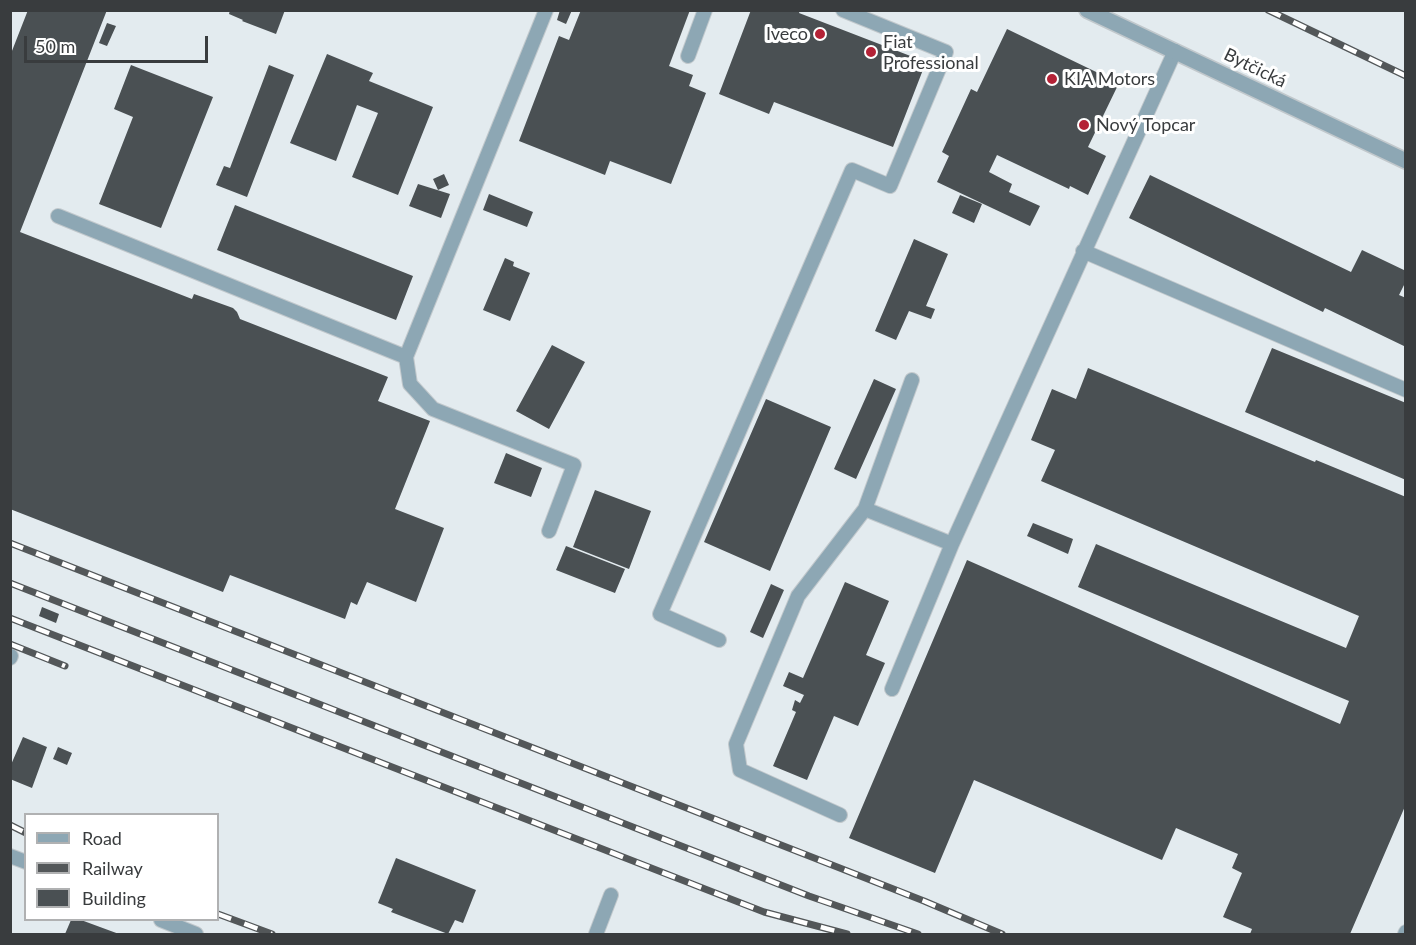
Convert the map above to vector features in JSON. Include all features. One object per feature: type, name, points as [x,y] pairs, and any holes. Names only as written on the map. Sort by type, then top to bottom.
[{"type":"street","name":"Bytčická","points":[[1088,10],[1406,161]]},
{"type":"lane","points":[[546,10],[406,357],[410,384],[433,409],[574,465],[549,531]]},
{"type":"lane","points":[[688,56],[705,10]]},
{"type":"lane","points":[[719,640],[660,614],[852,170],[890,186],[946,52],[843,10]]},
{"type":"lane","points":[[892,689],[952,544],[1175,51]]},
{"type":"lane","points":[[58,216],[406,357]]},
{"type":"lane","points":[[1083,251],[1406,390]]},
{"type":"lane","points":[[840,815],[740,770],[736,744],[798,596],[865,509],[912,380]]},
{"type":"lane","points":[[865,509],[952,544]]},
{"type":"lane","points":[[596,934],[610,895]]},
{"type":"lane","points":[[164,921],[196,934]]},
{"type":"building","points":[[28,10],[107,10],[20,232],[192,299],[194,294],[233,308],[240,319],[388,377],[378,401],[430,421],[395,509],[444,528],[416,602],[367,582],[357,605],[351,602],[345,619],[230,575],[223,592],[10,509],[10,56]]},
{"type":"building","points":[[230,10],[285,10],[276,34],[242,21],[229,14]]},
{"type":"building","points":[[560,10],[572,10],[566,24],[557,20]]},
{"type":"building","points":[[581,10],[690,10],[669,66],[693,75],[689,86],[706,93],[671,184],[610,161],[605,175],[519,141],[559,36],[569,40]]},
{"type":"building","points":[[751,10],[800,10],[799,13],[926,62],[893,147],[774,102],[769,114],[719,94]]},
{"type":"building","points":[[107,23],[116,26],[107,46],[99,43]]},
{"type":"building","points":[[1007,29],[1119,83],[1088,147],[1106,156],[1088,195],[1070,186],[1069,189],[997,155],[989,172],[1012,184],[1009,192],[1040,206],[1030,226],[937,182],[949,156],[942,152],[971,89],[977,92]]},
{"type":"building","points":[[327,54],[373,73],[369,81],[433,107],[398,195],[352,177],[378,113],[357,105],[336,161],[290,143]]},
{"type":"building","points":[[131,65],[213,97],[161,228],[99,204],[133,117],[114,109]]},
{"type":"building","points":[[269,65],[294,75],[247,197],[216,185],[224,166],[230,168]]},
{"type":"building","points":[[444,174],[449,185],[438,190],[433,179]]},
{"type":"building","points":[[1150,175],[1351,272],[1362,250],[1406,271],[1406,281],[1399,295],[1406,298],[1406,347],[1325,308],[1323,312],[1129,218]]},
{"type":"building","points":[[418,184],[450,194],[441,218],[409,206]]},
{"type":"building","points":[[489,194],[533,212],[527,227],[483,210]]},
{"type":"building","points":[[960,195],[982,204],[974,223],[952,213]]},
{"type":"building","points":[[235,205],[413,276],[396,320],[217,250]]},
{"type":"building","points":[[914,239],[948,254],[926,306],[935,309],[931,319],[909,311],[896,340],[875,331]]},
{"type":"building","points":[[505,258],[514,262],[513,266],[530,273],[510,321],[483,310]]},
{"type":"building","points":[[552,345],[585,362],[549,429],[516,411]]},
{"type":"building","points":[[1272,348],[1406,403],[1406,480],[1245,412]]},
{"type":"building","points":[[1088,368],[1406,497],[1406,804],[1350,934],[1250,934],[1252,929],[1223,917],[1242,873],[1232,868],[1238,854],[1176,828],[1162,860],[974,780],[935,873],[849,838],[967,560],[1340,724],[1349,701],[1078,587],[1096,544],[1346,648],[1359,616],[1041,481],[1055,450],[1031,440],[1052,389],[1076,399]]},
{"type":"building","points":[[874,379],[896,389],[856,479],[834,469]]},
{"type":"building","points":[[766,399],[831,427],[770,571],[704,542]]},
{"type":"building","points":[[506,453],[542,468],[531,497],[494,483]]},
{"type":"building","points":[[595,490],[651,511],[629,569],[573,547]]},
{"type":"building","points":[[1033,523],[1073,539],[1068,554],[1027,536]]},
{"type":"building","points":[[566,546],[625,569],[615,593],[556,570]]},
{"type":"building","points":[[845,582],[889,601],[866,655],[885,663],[858,726],[834,716],[807,780],[773,766],[796,712],[792,710],[795,700],[800,703],[804,695],[783,686],[789,672],[803,678]]},
{"type":"building","points":[[771,584],[784,590],[763,638],[750,632]]},
{"type":"building","points":[[42,607],[59,614],[56,623],[39,616]]},
{"type":"building","points":[[23,737],[47,747],[32,788],[10,779],[10,767]]},
{"type":"building","points":[[58,747],[72,753],[67,765],[53,759]]},
{"type":"building","points":[[396,858],[476,890],[463,923],[455,920],[448,934],[391,912],[393,909],[378,903]]},
{"type":"building","points":[[71,921],[84,921],[119,934],[65,934]]},
{"type":"railway","points":[[1268,10],[1406,76]]},
{"type":"railway","points":[[10,543],[924,901],[1002,934]]},
{"type":"railway","points":[[10,583],[809,896],[918,934]]},
{"type":"railway","points":[[10,618],[764,912],[847,934]]},
{"type":"railway","points":[[10,644],[65,666]]},
{"type":"railway","points":[[10,825],[24,832]]},
{"type":"railway","points":[[219,914],[272,934]]},
{"type":"place","name":"Iveco","points":[[820,34]]},
{"type":"place","name":"Fiat Professional","points":[[871,52]]},
{"type":"place","name":"KIA Motors","points":[[1052,79]]},
{"type":"place","name":"Nový Topcar","points":[[1084,125]]}]
